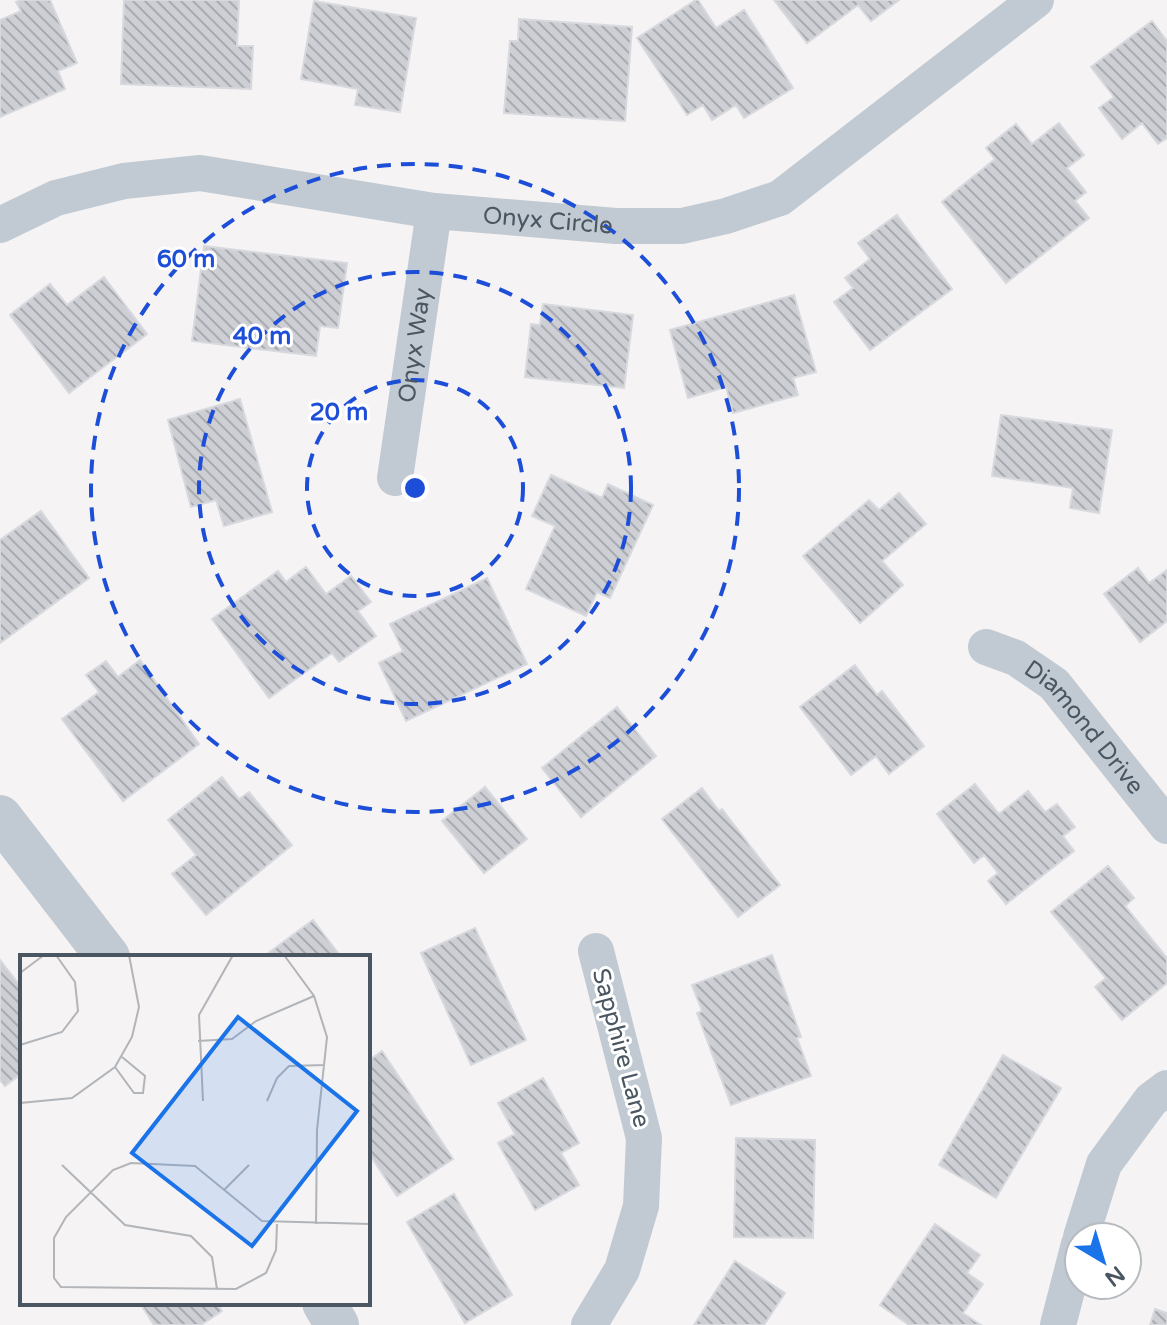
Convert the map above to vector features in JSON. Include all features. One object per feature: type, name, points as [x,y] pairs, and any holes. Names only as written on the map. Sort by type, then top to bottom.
[{"type":"street","name":"Onyx Circle","points":[[0,225],[56,198],[124,181],[200,173],[434,211],[616,226],[682,226],[726,216],[780,198],[1036,0]]},
{"type":"street","name":"Onyx Way","points":[[395,478],[434,211]]},
{"type":"street","name":"Diamond Drive","points":[[986,647],[1016,658],[1054,684],[1167,826]]},
{"type":"street","points":[[0,817],[106,955]]},
{"type":"street","name":"Sapphire Lane","points":[[589,1325],[622,1270],[638,1219],[644,1138],[596,951]]},
{"type":"street","points":[[1086,1221],[1104,1164],[1151,1100],[1167,1088]]},
{"type":"street","points":[[1058,1325],[1064,1301]]},
{"type":"street","points":[[325,1305],[337,1325]]},
{"type":"building","points":[[50,0],[77,63],[58,71],[65,89],[0,117],[0,20],[21,11],[16,2]]},
{"type":"building","points":[[124,0],[239,0],[237,46],[253,46],[251,89],[121,84]]},
{"type":"building","points":[[696,0],[716,28],[744,10],[793,88],[744,118],[736,105],[712,120],[703,105],[687,115],[637,38]]},
{"type":"building","points":[[774,0],[899,0],[871,21],[858,5],[807,43]]},
{"type":"building","points":[[314,1],[416,18],[400,112],[355,105],[358,89],[301,79]]},
{"type":"building","points":[[519,19],[632,27],[625,121],[504,113],[510,41],[518,41]]},
{"type":"building","points":[[1152,21],[1167,41],[1167,138],[1158,144],[1142,123],[1122,139],[1099,108],[1114,97],[1091,67]]},
{"type":"building","points":[[1059,123],[1084,155],[1067,168],[1086,192],[1075,201],[1089,218],[1006,283],[942,202],[995,159],[986,148],[1016,124],[1032,144]]},
{"type":"building","points":[[897,215],[952,289],[870,350],[834,302],[853,288],[845,278],[870,259],[858,243]]},
{"type":"building","points":[[204,246],[347,263],[338,328],[320,326],[316,356],[192,341]]},
{"type":"building","points":[[104,277],[147,334],[69,393],[10,315],[50,284],[67,305]]},
{"type":"building","points":[[794,295],[816,372],[793,378],[798,395],[733,413],[726,387],[688,398],[670,330]]},
{"type":"building","points":[[543,304],[633,315],[624,388],[525,377],[531,324],[540,325]]},
{"type":"building","points":[[240,399],[272,512],[224,526],[216,500],[191,507],[168,420]]},
{"type":"building","points":[[1001,415],[1112,430],[1099,513],[1070,508],[1073,488],[992,476]]},
{"type":"building","points":[[551,475],[602,498],[608,484],[653,505],[610,598],[597,592],[586,616],[526,589],[555,526],[532,516]]},
{"type":"building","points":[[899,493],[926,524],[882,561],[903,585],[860,623],[803,556],[869,500],[879,510]]},
{"type":"building","points":[[41,511],[89,578],[0,643],[0,540]]},
{"type":"building","points":[[306,567],[326,594],[351,576],[371,602],[358,611],[376,636],[339,662],[332,653],[269,698],[212,619],[278,571],[286,582]]},
{"type":"building","points":[[1138,568],[1149,583],[1167,570],[1167,621],[1140,642],[1104,594]]},
{"type":"building","points":[[487,578],[527,664],[406,721],[379,663],[403,651],[390,624]]},
{"type":"building","points":[[140,660],[199,744],[123,801],[62,719],[99,692],[86,675],[106,661],[118,677]]},
{"type":"building","points":[[855,665],[877,695],[882,691],[924,746],[889,774],[876,756],[851,775],[800,707]]},
{"type":"building","points":[[617,707],[656,756],[581,817],[542,768]]},
{"type":"building","points":[[222,777],[239,799],[249,792],[292,845],[206,915],[172,874],[196,855],[168,820]]},
{"type":"building","points":[[975,784],[999,814],[1028,791],[1045,812],[1057,804],[1075,827],[1063,836],[1074,851],[1006,904],[988,881],[998,873],[984,855],[974,863],[937,814]]},
{"type":"building","points":[[485,787],[527,839],[484,873],[442,821]]},
{"type":"building","points":[[702,788],[719,811],[722,809],[780,885],[738,917],[662,819]]},
{"type":"building","points":[[1108,866],[1134,898],[1125,906],[1167,958],[1167,983],[1122,1020],[1095,987],[1106,978],[1051,912]]},
{"type":"building","points":[[313,920],[339,955],[266,955]]},
{"type":"building","points":[[475,928],[526,1040],[471,1065],[421,953]]},
{"type":"building","points":[[772,955],[801,1037],[797,1038],[811,1076],[731,1105],[697,1013],[702,1011],[692,985]]},
{"type":"building","points":[[0,960],[20,985],[20,1075],[5,1086],[0,1080]]},
{"type":"building","points":[[382,1051],[453,1159],[397,1196],[370,1155],[370,1060]]},
{"type":"building","points":[[1003,1055],[1061,1088],[996,1198],[939,1165]]},
{"type":"building","points":[[543,1078],[579,1143],[561,1153],[579,1185],[535,1210],[498,1143],[515,1134],[498,1103]]},
{"type":"building","points":[[736,1138],[815,1140],[813,1238],[734,1237]]},
{"type":"building","points":[[454,1194],[512,1295],[465,1323],[407,1222]]},
{"type":"building","points":[[935,1224],[980,1255],[967,1273],[983,1284],[963,1313],[981,1325],[909,1325],[880,1305]]},
{"type":"building","points":[[735,1261],[785,1293],[764,1325],[694,1325]]},
{"type":"building","points":[[141,1305],[218,1305],[222,1311],[201,1325],[154,1325]]},
{"type":"building","points":[[1155,1309],[1167,1313],[1167,1325],[1150,1325]]}]
